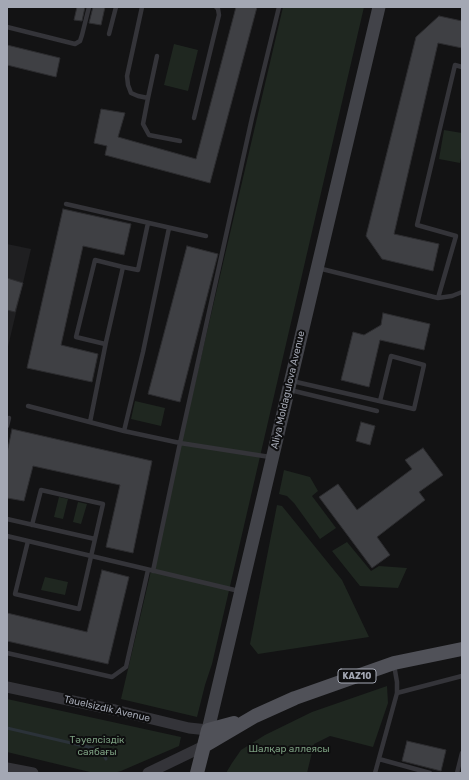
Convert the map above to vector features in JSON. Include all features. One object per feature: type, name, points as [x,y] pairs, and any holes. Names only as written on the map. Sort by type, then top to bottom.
[{"type":"main road","name":"Aliya Moldagulova Avenue","points":[[197,773],[379,7]]},
{"type":"main road","name":"KAZ10","points":[[204,746],[255,716],[295,698],[394,663],[462,649]]},
{"type":"main road","name":"KAZ10","points":[[208,730],[255,716]]},
{"type":"street","name":"Tauelsizdik Avenue","points":[[7,687],[115,710],[189,728],[208,730]]},
{"type":"street","points":[[148,773],[204,746]]},
{"type":"street","points":[[7,768],[33,773]]},
{"type":"lane","points":[[7,27],[75,44],[80,41],[89,7]]},
{"type":"lane","points":[[109,34],[116,7]]},
{"type":"lane","points":[[142,7],[127,76],[128,85],[132,93],[148,98]]},
{"type":"lane","points":[[194,118],[219,15],[216,7]]},
{"type":"lane","points":[[7,653],[112,677],[126,667],[151,570],[252,118],[279,7]]},
{"type":"lane","points":[[157,56],[143,124],[149,134],[180,141]]},
{"type":"lane","points":[[438,298],[456,236],[417,225],[455,65],[462,67]]},
{"type":"lane","points":[[66,204],[206,236]]},
{"type":"lane","points":[[106,344],[76,337],[95,260],[138,270],[148,223]]},
{"type":"lane","points":[[124,431],[143,352],[169,228]]},
{"type":"lane","points":[[90,422],[123,267]]},
{"type":"lane","points":[[316,268],[438,298],[452,296],[462,292]]},
{"type":"lane","points":[[289,385],[380,401],[414,409],[424,365],[390,356],[380,401]]},
{"type":"lane","points":[[289,385],[377,411]]},
{"type":"lane","points":[[28,406],[124,431],[180,443],[272,458]]},
{"type":"lane","points":[[7,426],[9,418]]},
{"type":"lane","points":[[28,541],[16,594],[79,609],[92,556],[102,504],[41,490],[32,525]]},
{"type":"lane","points":[[7,519],[95,539]]},
{"type":"lane","points":[[7,536],[241,591]]},
{"type":"lane","points":[[375,773],[396,693],[397,682],[394,663]]},
{"type":"lane","points":[[396,693],[462,676]]},
{"type":"lane","points":[[457,773],[462,753]]},
{"type":"lane","points":[[379,759],[430,773]]},
{"type":"shaded area","points":[[7,244],[31,249],[7,351]]},
{"type":"green space","points":[[283,7],[364,7],[212,664],[197,717],[121,699]]},
{"type":"green space","points":[[174,44],[198,50],[188,91],[164,85]]},
{"type":"green space","points":[[444,130],[462,133],[462,153],[460,163],[439,159]]},
{"type":"green space","points":[[135,401],[165,408],[161,426],[131,419]]},
{"type":"green space","points":[[284,470],[310,477],[318,491],[312,496],[336,528],[320,539],[294,503],[287,496],[279,494]]},
{"type":"green space","points":[[59,497],[68,499],[63,519],[54,517]]},
{"type":"green space","points":[[78,502],[87,504],[81,524],[73,522]]},
{"type":"green space","points":[[277,505],[282,506],[342,580],[369,637],[258,654],[250,644]]},
{"type":"green space","points":[[347,542],[371,571],[379,566],[407,568],[398,588],[360,586],[332,551]]},
{"type":"green space","points":[[45,577],[68,582],[65,595],[41,590]]},
{"type":"green space","name":"Шалқар аллеясы","points":[[387,686],[388,703],[373,747],[330,736],[314,744],[307,773],[226,773],[241,750],[265,735],[312,712]]},
{"type":"green space","name":"Тәуелсіздік саябағы","points":[[7,699],[181,737],[179,746],[114,773],[94,773],[7,752]]},
{"type":"building","points":[[77,7],[85,7],[82,21],[74,20]]},
{"type":"building","points":[[93,7],[105,7],[101,25],[89,23]]},
{"type":"building","points":[[236,7],[257,7],[210,183],[105,155],[107,146],[94,143],[101,109],[125,113],[118,137],[196,159]]},
{"type":"building","points":[[439,16],[462,21],[462,48],[438,43],[394,234],[439,244],[433,271],[382,259],[366,236],[416,37]]},
{"type":"building","points":[[7,45],[60,58],[56,77],[7,65]]},
{"type":"building","points":[[63,209],[131,224],[124,255],[83,246],[61,345],[98,354],[92,382],[27,368]]},
{"type":"building","points":[[187,246],[218,254],[180,402],[148,394]]},
{"type":"building","points":[[7,278],[23,283],[15,312],[7,310]]},
{"type":"building","points":[[383,313],[430,324],[424,350],[380,340],[369,387],[341,380],[353,332],[364,335],[381,325]]},
{"type":"building","points":[[361,422],[375,426],[370,445],[356,441]]},
{"type":"building","points":[[12,429],[152,461],[133,553],[106,547],[120,485],[33,466],[24,501],[7,498],[7,453]]},
{"type":"building","points":[[423,448],[443,475],[419,492],[425,500],[377,537],[390,555],[372,568],[319,497],[338,484],[357,510],[412,469],[405,460]]},
{"type":"building","points":[[102,570],[129,577],[108,664],[7,641],[7,613],[87,632]]},
{"type":"building","points":[[407,741],[446,750],[441,771],[402,761]]},
{"type":"waterway","points":[[7,728],[101,750],[106,759]]}]
